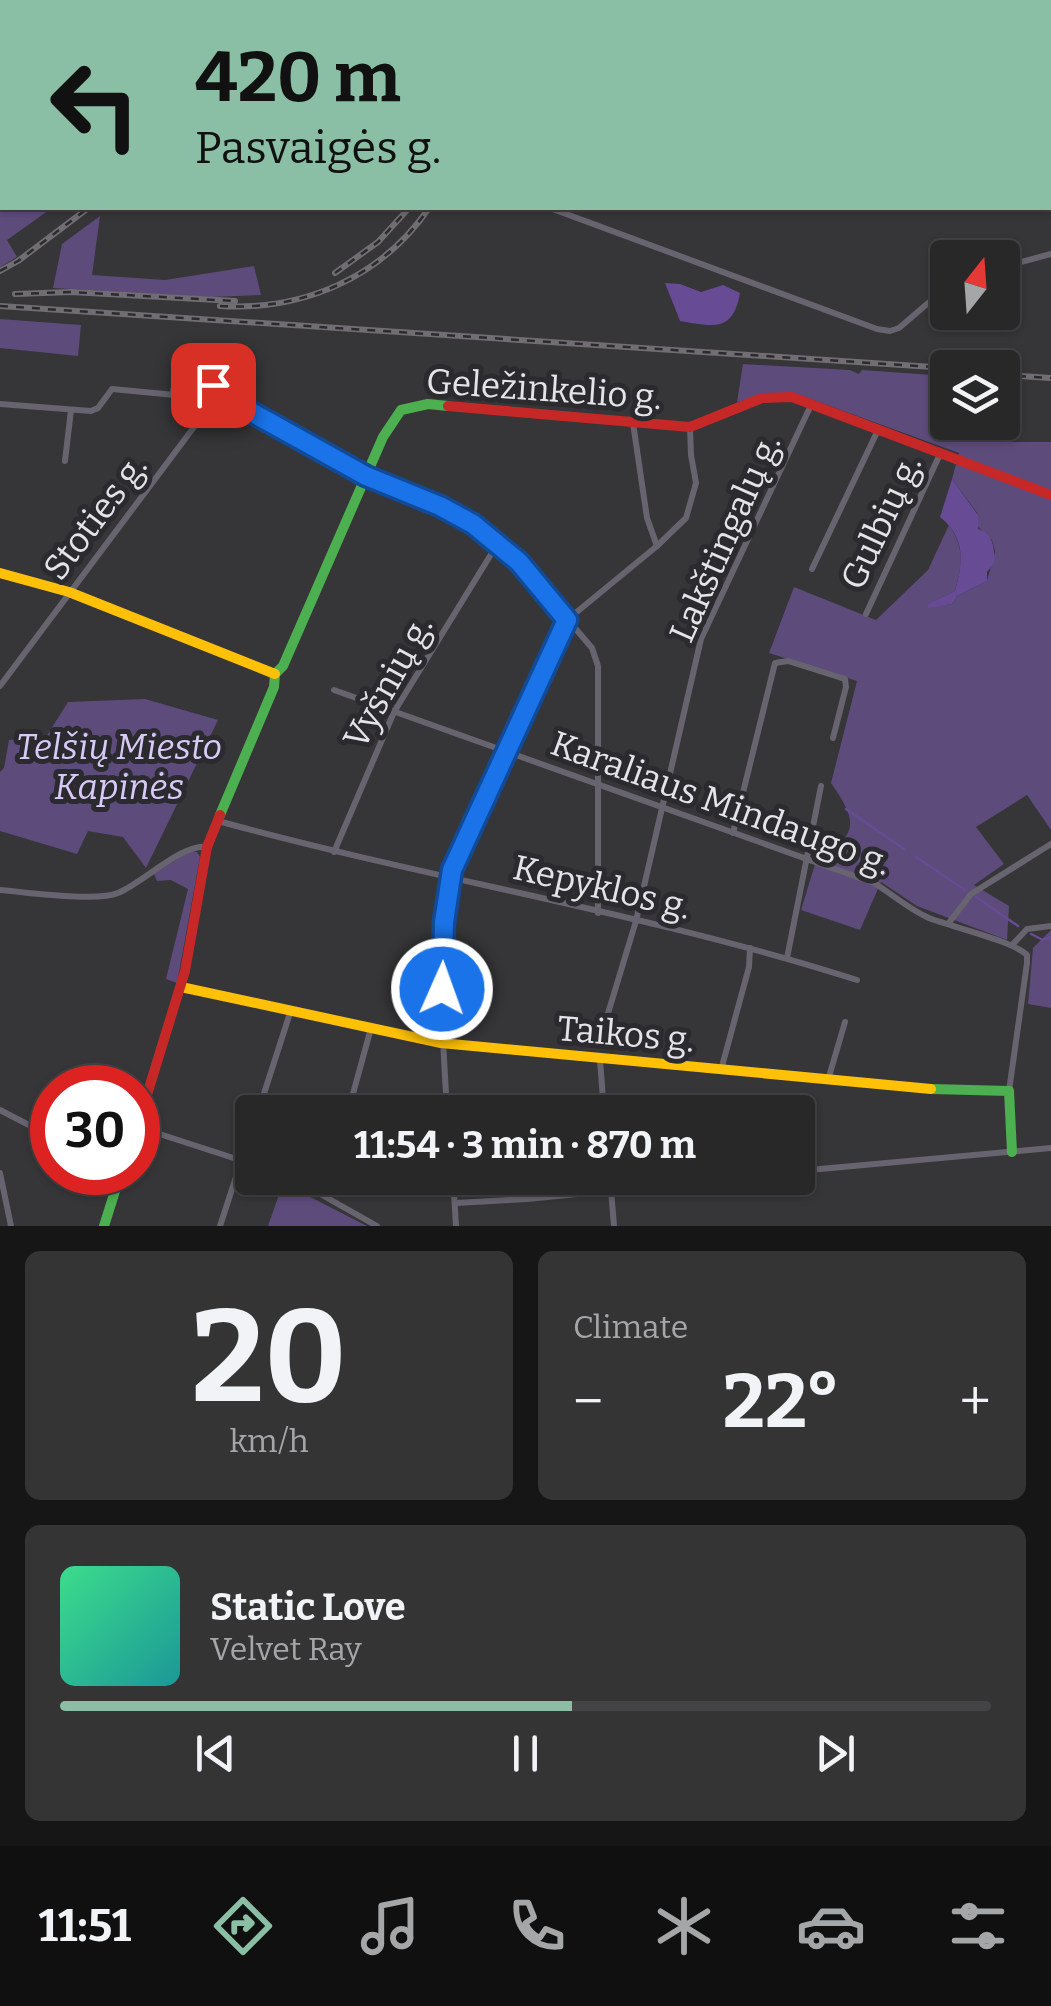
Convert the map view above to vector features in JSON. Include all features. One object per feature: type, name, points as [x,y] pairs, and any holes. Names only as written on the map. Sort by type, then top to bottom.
[{"type":"street","points":[[555,210],[720,273],[890,331],[909,321],[930,302]]},
{"type":"street","points":[[1020,263],[1051,254]]},
{"type":"street","points":[[159,391],[174,379],[178,370],[204,370],[213,385],[210,404]]},
{"type":"street","points":[[174,379],[176,395]]},
{"type":"street","points":[[213,385],[226,398],[366,476],[456,514],[498,543],[528,572],[592,648],[598,661],[598,912]]},
{"type":"street","points":[[0,404],[71,410],[98,408],[112,389],[159,391],[176,395],[192,406],[226,398]]},
{"type":"street","name":"Geležinkelio g.","points":[[366,476],[392,422],[408,406],[428,404],[690,427],[762,398],[792,397],[1051,495]]},
{"type":"street","name":"Lakštingalų g.","points":[[599,1043],[636,921],[701,639],[812,402]]},
{"type":"street","name":"Stoties g.","points":[[0,686],[207,414],[210,404]]},
{"type":"street","points":[[192,406],[195,427]]},
{"type":"street","points":[[65,461],[71,410]]},
{"type":"street","points":[[633,423],[647,518],[657,546]]},
{"type":"street","points":[[446,1095],[441,1043],[444,922],[451,878],[567,620],[686,518],[696,483],[690,456],[690,427]]},
{"type":"street","points":[[812,569],[878,428]]},
{"type":"street","name":"Gulbių g.","points":[[866,614],[941,452]]},
{"type":"street","points":[[157,1065],[181,987],[216,821],[274,688],[275,674],[283,666],[366,476]]},
{"type":"street","name":"Vyšnių g.","points":[[334,852],[394,712],[498,543]]},
{"type":"street","points":[[0,573],[69,592],[275,674]]},
{"type":"street","points":[[733,833],[775,663],[788,661],[844,679],[846,687],[833,738]]},
{"type":"street","name":"Karaliaus Mindaugo g.","points":[[334,690],[874,883],[924,916],[1012,944],[1027,955],[1009,1090]]},
{"type":"street","points":[[787,958],[821,786]]},
{"type":"street","name":"Kepyklos g.","points":[[216,821],[750,948],[857,980]]},
{"type":"street","points":[[948,924],[971,894],[1051,844]]},
{"type":"street","points":[[0,890],[109,896],[129,888],[194,847],[208,847]]},
{"type":"street","points":[[1012,944],[1026,930],[1051,926]]},
{"type":"street","points":[[721,1070],[749,967],[750,948]]},
{"type":"street","name":"Taikos g.","points":[[181,987],[441,1043],[918,1089],[1009,1090]]},
{"type":"street","points":[[264,1095],[291,1010]]},
{"type":"street","points":[[828,1080],[846,1022]]},
{"type":"street","points":[[353,1095],[372,1028]]},
{"type":"street","points":[[600,1060],[603,1095]]},
{"type":"street","points":[[1009,1090],[1012,1152]]},
{"type":"street","points":[[0,1110],[30,1126]]},
{"type":"street","points":[[160,1133],[235,1159]]},
{"type":"street","points":[[815,1169],[1051,1148]]},
{"type":"street","points":[[0,1173],[12,1226]]},
{"type":"street","points":[[220,1226],[235,1182]]},
{"type":"street","points":[[104,1226],[114,1195]]},
{"type":"street","points":[[322,1195],[377,1226]]},
{"type":"street","points":[[454,1195],[456,1226]]},
{"type":"street","points":[[527,1195],[527,1199]]},
{"type":"street","points":[[455,1203],[575,1195]]},
{"type":"street","points":[[611,1195],[614,1226]]},
{"type":"green space","points":[[0,210],[49,210],[7,240],[17,257],[0,267]]},
{"type":"green space","points":[[100,216],[92,275],[165,280],[254,266],[261,295],[211,297],[53,288],[62,244]]},
{"type":"green space","points":[[0,319],[81,325],[78,356],[0,348]]},
{"type":"green space","points":[[743,364],[850,370],[859,374],[862,370],[930,375],[930,440],[1051,442],[1051,830],[1027,795],[976,827],[1004,864],[974,885],[1009,906],[1007,940],[917,906],[881,882],[860,930],[801,910],[816,861],[840,843],[850,827],[846,808],[831,783],[857,681],[769,653],[794,587],[876,620],[928,570],[949,525],[960,549],[955,591],[928,607],[952,604],[957,596],[987,581],[995,551],[992,540],[976,525],[978,514],[952,479],[959,453],[797,394],[774,393],[737,402]]},
{"type":"green space","points":[[183,373],[205,375],[204,401],[196,402],[180,390]]},
{"type":"green space","name":"Telšių Miesto Kapinės","points":[[145,699],[218,720],[146,868],[123,837],[88,831],[77,854],[0,831],[0,772],[9,740],[46,737],[68,702]]},
{"type":"green space","points":[[190,851],[200,857],[177,983],[166,979],[188,889],[171,880],[157,881],[154,874]]},
{"type":"green space","points":[[1051,930],[1051,1008],[1028,1004],[1033,948]]},
{"type":"green space","points":[[279,1195],[306,1195],[367,1226],[268,1226]]},
{"type":"shaded area","points":[[665,283],[701,292],[723,285],[740,293],[727,321],[703,325],[680,321]]},
{"type":"shaded area","points":[[952,479],[978,515],[978,529],[990,538],[994,563],[987,572],[987,581],[957,596],[952,604],[928,608],[928,604],[955,591],[960,570],[958,542],[940,517]]},
{"type":"waterway","points":[[846,809],[904,849]]},
{"type":"waterway","points":[[916,857],[965,890]]},
{"type":"waterway","points":[[976,897],[1018,926]]},
{"type":"waterway","points":[[1031,934],[1043,940],[1051,937]]},
{"type":"railway","points":[[0,271],[86,210]]},
{"type":"railway","points":[[335,273],[378,242],[407,210]]},
{"type":"railway","points":[[220,306],[281,303],[338,285],[388,254],[427,210]]},
{"type":"railway","points":[[15,294],[71,292],[235,301]]},
{"type":"railway","points":[[0,306],[930,367]]},
{"type":"railway","points":[[1020,376],[1051,378]]},
{"type":"traffic: fast","points":[[220,815],[274,687],[275,674],[283,666],[383,437],[401,410],[428,404],[448,406]]},
{"type":"traffic: fast","points":[[931,1089],[1009,1091],[1012,1152]]},
{"type":"traffic: fast","points":[[104,1226],[114,1195]]},
{"type":"traffic: slow","points":[[0,573],[69,592],[275,674]]},
{"type":"traffic: slow","points":[[181,987],[441,1043],[931,1089]]},
{"type":"traffic: jam","points":[[448,406],[690,427],[762,398],[792,397],[1051,495]]},
{"type":"traffic: jam","points":[[156,1065],[185,971],[207,847],[220,815]]},
{"type":"route","points":[[213,385],[226,398],[366,476],[473,524],[519,562],[567,620],[452,870],[444,922],[442,989]]}]
